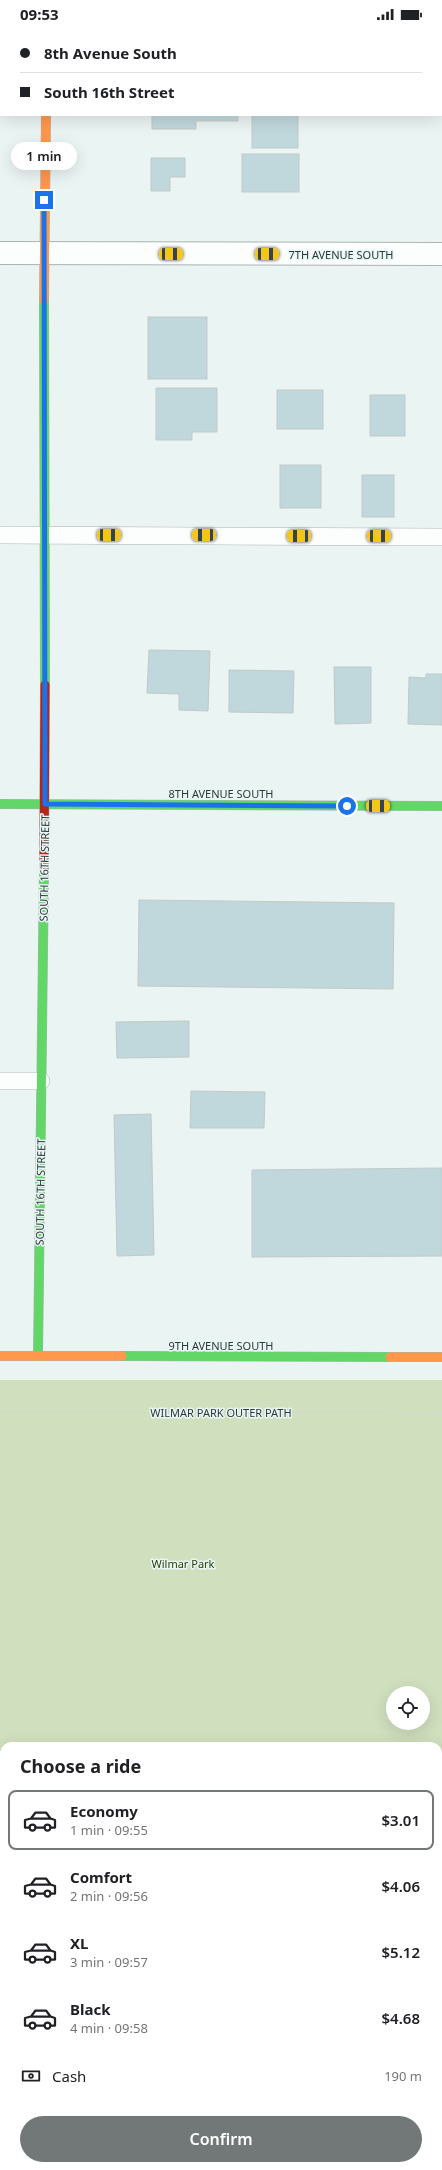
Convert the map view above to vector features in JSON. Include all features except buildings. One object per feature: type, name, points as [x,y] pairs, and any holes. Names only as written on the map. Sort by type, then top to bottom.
[{"type":"street","name":"SOUTH 16TH STREET","points":[[38,1356],[45,804],[46,534],[44,254],[46,116]]},
{"type":"street","name":"7TH AVENUE SOUTH","points":[[0,253],[442,254]]},
{"type":"street","name":"8TH AVENUE SOUTH","points":[[0,804],[442,806]]},
{"type":"street","name":"9TH AVENUE SOUTH","points":[[0,1356],[442,1357]]},
{"type":"lane","points":[[0,535],[46,534],[442,537]]},
{"type":"lane","points":[[0,1081],[41,1081]]},
{"type":"path","name":"WILMAR PARK OUTER PATH","points":[[0,1412],[442,1413]]},
{"type":"green space","name":"Wilmar Park","points":[[0,1380],[442,1380],[442,1742],[0,1742]]},
{"type":"traffic: fast","points":[[44,300],[45,685]]},
{"type":"traffic: fast","points":[[0,804],[442,806]]},
{"type":"traffic: fast","points":[[38,1356],[44,869]]},
{"type":"traffic: fast","points":[[122,1356],[390,1357]]},
{"type":"traffic: slow","points":[[44,300],[46,116]]},
{"type":"traffic: slow","points":[[0,1356],[122,1356]]},
{"type":"traffic: slow","points":[[390,1357],[442,1357]]},
{"type":"traffic: jam","points":[[44,869],[45,685]]},
{"type":"route","points":[[44,200],[46,534],[45,804],[347,806]]}]
